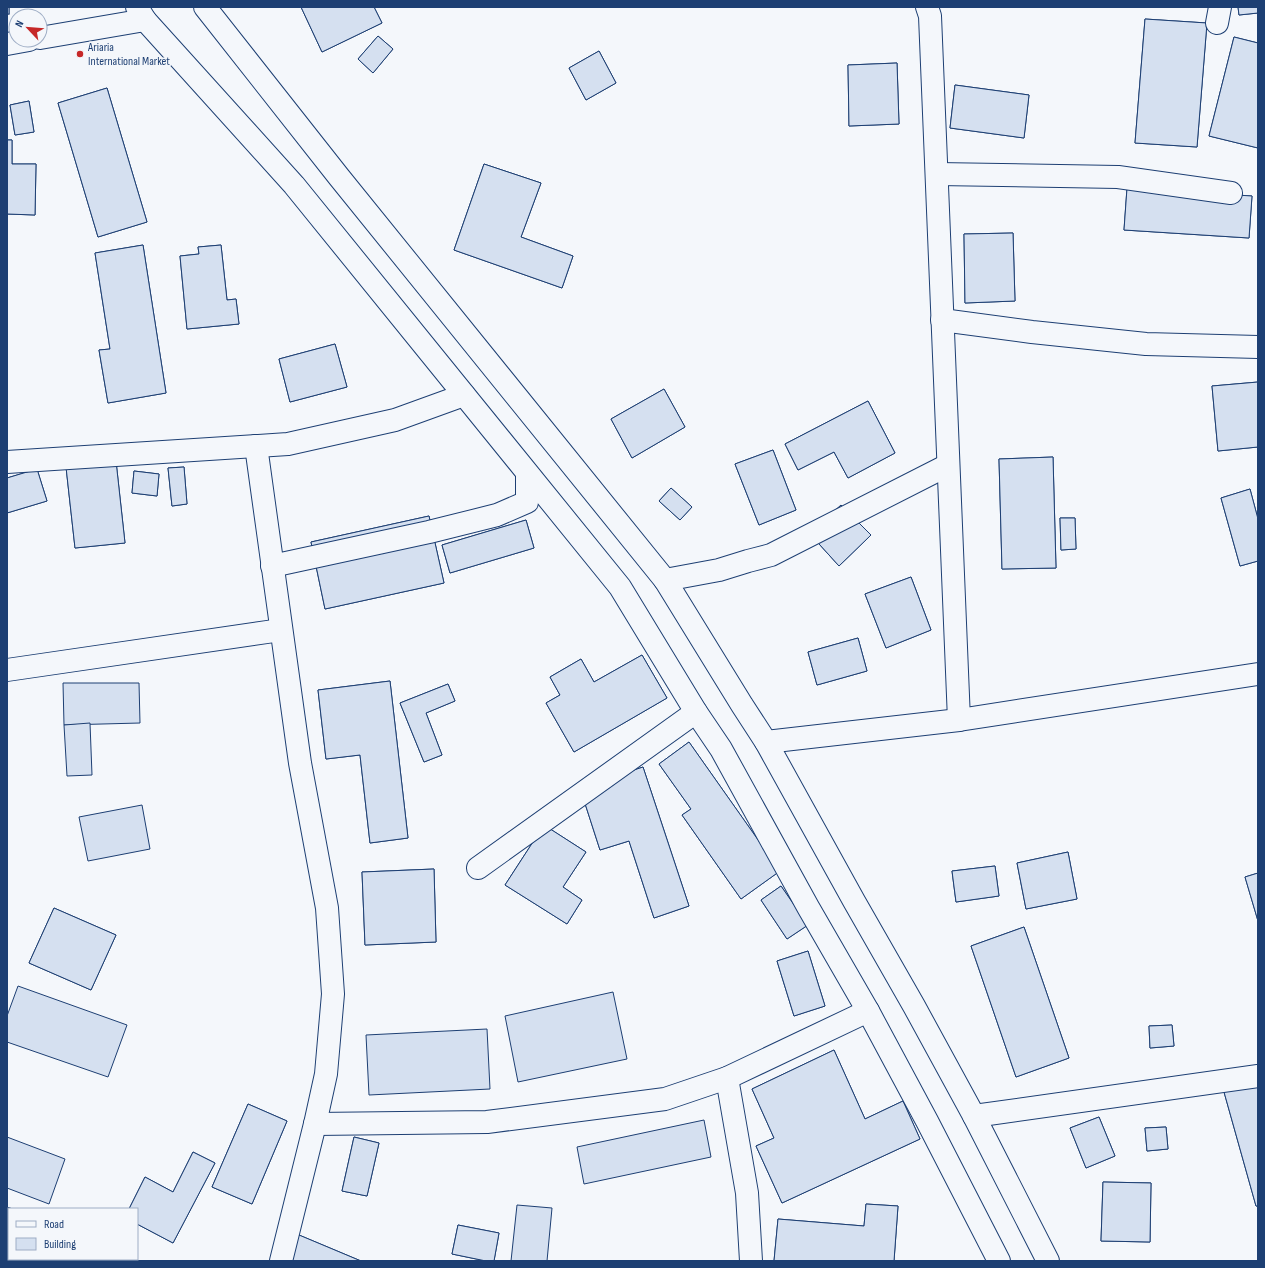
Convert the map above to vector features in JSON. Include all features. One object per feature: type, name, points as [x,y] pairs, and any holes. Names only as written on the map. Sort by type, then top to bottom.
[{"type":"street","points":[[205,7],[344,183],[665,580],[766,742],[974,1116],[1048,1261]]},
{"type":"street","points":[[927,7],[930,16],[959,720]]},
{"type":"street","points":[[48,36],[141,13],[294,185],[620,587],[696,712],[721,749],[868,1012],[927,1121],[999,1261]]},
{"type":"street","points":[[937,174],[1118,178],[1231,193]]},
{"type":"street","points":[[942,320],[1032,332],[1146,344],[1258,347]]},
{"type":"street","points":[[7,462],[288,444],[395,420],[464,395]]},
{"type":"street","points":[[256,446],[300,763],[327,908],[333,986],[326,1074],[282,1261]]},
{"type":"street","points":[[665,580],[719,570],[771,555],[948,465]]},
{"type":"street","points":[[272,566],[429,532],[497,515],[527,502],[527,474]]},
{"type":"street","points":[[7,670],[281,630]]},
{"type":"street","points":[[766,742],[959,720],[1258,674]]},
{"type":"street","points":[[478,868],[696,712]]},
{"type":"street","points":[[315,1124],[487,1122],[665,1099],[727,1078],[868,1012]]},
{"type":"street","points":[[974,1116],[1258,1076]]},
{"type":"street","points":[[727,1078],[747,1194],[751,1261]]},
{"type":"building","points":[[301,7],[374,7],[382,23],[322,52]]},
{"type":"building","points":[[301,7],[374,7],[382,23],[322,52]]},
{"type":"building","points":[[1238,7],[1258,7],[1258,13],[1239,15]]},
{"type":"building","points":[[1238,7],[1258,7],[1258,13],[1239,15]]},
{"type":"building","points":[[1145,19],[1207,23],[1197,147],[1135,143]]},
{"type":"building","points":[[1145,19],[1207,23],[1197,147],[1135,143]]},
{"type":"building","points":[[378,36],[393,49],[373,73],[358,59]]},
{"type":"building","points":[[378,36],[393,49],[373,73],[358,59]]},
{"type":"building","points":[[1234,37],[1258,43],[1258,148],[1209,136]]},
{"type":"building","points":[[1234,37],[1258,43],[1258,148],[1209,136]]},
{"type":"building","points":[[599,51],[616,83],[586,100],[569,68]]},
{"type":"building","points":[[599,51],[616,83],[586,100],[569,68]]},
{"type":"building","points":[[897,63],[899,124],[849,126],[848,65]]},
{"type":"building","points":[[897,63],[899,124],[849,126],[848,65]]},
{"type":"building","points":[[955,85],[1029,95],[1024,138],[950,128]]},
{"type":"building","points":[[955,85],[1029,95],[1024,138],[950,128]]},
{"type":"building","points":[[107,88],[147,222],[98,237],[58,103]]},
{"type":"building","points":[[107,88],[147,222],[98,237],[58,103]]},
{"type":"building","points":[[29,101],[34,132],[15,135],[10,105]]},
{"type":"building","points":[[29,101],[34,132],[15,135],[10,105]]},
{"type":"building","points":[[7,140],[12,140],[12,164],[36,164],[35,215],[7,214]]},
{"type":"building","points":[[7,140],[12,140],[12,164],[36,164],[35,215],[7,214]]},
{"type":"building","points":[[484,164],[541,183],[521,237],[573,256],[562,288],[454,250]]},
{"type":"building","points":[[484,164],[541,183],[521,237],[573,256],[562,288],[454,250]]},
{"type":"building","points":[[1127,188],[1252,196],[1249,238],[1124,230]]},
{"type":"building","points":[[1127,188],[1252,196],[1249,238],[1124,230]]},
{"type":"building","points":[[1013,233],[1015,301],[965,303],[964,234]]},
{"type":"building","points":[[1013,233],[1015,301],[965,303],[964,234]]},
{"type":"building","points":[[143,245],[166,393],[108,403],[99,350],[110,349],[95,253]]},
{"type":"building","points":[[143,245],[166,393],[108,403],[99,350],[110,349],[95,253]]},
{"type":"building","points":[[221,245],[227,300],[236,299],[239,324],[187,329],[180,256],[199,254],[198,247]]},
{"type":"building","points":[[221,245],[227,300],[236,299],[239,324],[187,329],[180,256],[199,254],[198,247]]},
{"type":"building","points":[[335,344],[347,387],[290,402],[279,359]]},
{"type":"building","points":[[335,344],[347,387],[290,402],[279,359]]},
{"type":"building","points":[[1258,382],[1258,447],[1218,451],[1212,386]]},
{"type":"building","points":[[1258,382],[1258,447],[1218,451],[1212,386]]},
{"type":"building","points":[[664,389],[685,427],[632,458],[611,419]]},
{"type":"building","points":[[664,389],[685,427],[632,458],[611,419]]},
{"type":"building","points":[[868,401],[895,453],[848,478],[834,452],[798,470],[785,444]]},
{"type":"building","points":[[868,401],[895,453],[848,478],[834,452],[798,470],[785,444]]},
{"type":"building","points":[[773,450],[796,510],[759,525],[735,464]]},
{"type":"building","points":[[773,450],[796,510],[759,525],[735,464]]},
{"type":"building","points":[[1053,457],[1056,568],[1002,569],[999,459]]},
{"type":"building","points":[[1053,457],[1056,568],[1002,569],[999,459]]},
{"type":"building","points":[[116,461],[125,543],[75,548],[66,467]]},
{"type":"building","points":[[116,461],[125,543],[75,548],[66,467]]},
{"type":"building","points":[[184,467],[187,504],[172,506],[168,468]]},
{"type":"building","points":[[184,467],[187,504],[172,506],[168,468]]},
{"type":"building","points":[[37,469],[47,501],[7,513],[7,478]]},
{"type":"building","points":[[37,469],[47,501],[7,513],[7,478]]},
{"type":"building","points":[[134,471],[159,474],[157,496],[132,493]]},
{"type":"building","points":[[134,471],[159,474],[157,496],[132,493]]},
{"type":"building","points":[[671,488],[692,507],[680,520],[659,501]]},
{"type":"building","points":[[671,488],[692,507],[680,520],[659,501]]},
{"type":"building","points":[[1250,489],[1258,519],[1258,561],[1240,566],[1221,498]]},
{"type":"building","points":[[1250,489],[1258,519],[1258,561],[1240,566],[1221,498]]},
{"type":"building","points":[[841,505],[871,535],[839,566],[810,534]]},
{"type":"building","points":[[841,505],[871,535],[839,566],[810,534]]},
{"type":"building","points":[[429,516],[444,583],[325,609],[311,542]]},
{"type":"building","points":[[429,516],[444,583],[325,609],[311,542]]},
{"type":"building","points":[[1060,518],[1075,518],[1076,549],[1061,550]]},
{"type":"building","points":[[1060,518],[1075,518],[1076,549],[1061,550]]},
{"type":"building","points":[[526,520],[534,548],[450,573],[442,545]]},
{"type":"building","points":[[526,520],[534,548],[450,573],[442,545]]},
{"type":"building","points":[[911,577],[931,630],[886,648],[865,594]]},
{"type":"building","points":[[911,577],[931,630],[886,648],[865,594]]},
{"type":"building","points":[[858,638],[867,671],[817,685],[808,652]]},
{"type":"building","points":[[858,638],[867,671],[817,685],[808,652]]},
{"type":"building","points":[[642,655],[667,698],[574,752],[546,703],[560,695],[550,677],[581,659],[594,682]]},
{"type":"building","points":[[642,655],[667,698],[574,752],[546,703],[560,695],[550,677],[581,659],[594,682]]},
{"type":"building","points":[[390,681],[408,838],[370,843],[360,755],[326,759],[318,690]]},
{"type":"building","points":[[390,681],[408,838],[370,843],[360,755],[326,759],[318,690]]},
{"type":"building","points":[[63,683],[139,683],[140,723],[64,725]]},
{"type":"building","points":[[448,684],[455,701],[426,713],[442,755],[424,762],[400,703]]},
{"type":"building","points":[[448,684],[455,701],[426,713],[442,755],[424,762],[400,703]]},
{"type":"building","points":[[90,723],[92,775],[67,776],[64,725]]},
{"type":"building","points":[[689,742],[780,871],[741,899],[682,815],[691,809],[659,764]]},
{"type":"building","points":[[689,742],[780,871],[741,899],[682,815],[691,809],[659,764]]},
{"type":"building","points":[[643,767],[689,906],[654,918],[629,841],[600,850],[580,788]]},
{"type":"building","points":[[643,767],[689,906],[654,918],[629,841],[600,850],[580,788]]},
{"type":"building","points":[[142,805],[150,849],[88,861],[79,817]]},
{"type":"building","points":[[544,825],[586,852],[563,887],[582,900],[567,924],[505,885]]},
{"type":"building","points":[[544,825],[586,852],[563,887],[582,900],[567,924],[505,885]]},
{"type":"building","points":[[1068,852],[1077,899],[1026,909],[1017,863]]},
{"type":"building","points":[[1068,852],[1077,899],[1026,909],[1017,863]]},
{"type":"building","points":[[995,866],[999,896],[956,902],[952,871]]},
{"type":"building","points":[[995,866],[999,896],[956,902],[952,871]]},
{"type":"building","points":[[434,869],[436,942],[365,945],[362,872]]},
{"type":"building","points":[[434,869],[436,942],[365,945],[362,872]]},
{"type":"building","points":[[1258,873],[1258,921],[1245,877]]},
{"type":"building","points":[[1258,873],[1258,921],[1245,877]]},
{"type":"building","points":[[781,886],[808,925],[787,939],[761,900]]},
{"type":"building","points":[[781,886],[808,925],[787,939],[761,900]]},
{"type":"building","points":[[54,908],[116,935],[91,990],[29,963]]},
{"type":"building","points":[[54,908],[116,935],[91,990],[29,963]]},
{"type":"building","points":[[1024,927],[1069,1058],[1016,1077],[971,946]]},
{"type":"building","points":[[1024,927],[1069,1058],[1016,1077],[971,946]]},
{"type":"building","points":[[808,951],[825,1006],[794,1016],[777,961]]},
{"type":"building","points":[[808,951],[825,1006],[794,1016],[777,961]]},
{"type":"building","points":[[18,986],[127,1025],[108,1077],[7,1042],[7,1016]]},
{"type":"building","points":[[613,992],[627,1059],[518,1082],[505,1016]]},
{"type":"building","points":[[1172,1025],[1174,1046],[1150,1048],[1149,1026]]},
{"type":"building","points":[[1172,1025],[1174,1046],[1150,1048],[1149,1026]]},
{"type":"building","points":[[487,1029],[490,1089],[369,1095],[366,1035]]},
{"type":"building","points":[[834,1050],[865,1119],[903,1101],[920,1139],[782,1203],[756,1146],[774,1138],[752,1089]]},
{"type":"building","points":[[834,1050],[865,1119],[903,1101],[920,1139],[782,1203],[756,1146],[774,1138],[752,1089]]},
{"type":"building","points":[[1258,1081],[1258,1206],[1256,1206],[1224,1092]]},
{"type":"building","points":[[1258,1081],[1258,1206],[1256,1206],[1224,1092]]},
{"type":"building","points":[[248,1104],[287,1121],[252,1204],[212,1187]]},
{"type":"building","points":[[248,1104],[287,1121],[252,1204],[212,1187]]},
{"type":"building","points":[[1099,1117],[1115,1156],[1086,1168],[1070,1128]]},
{"type":"building","points":[[1099,1117],[1115,1156],[1086,1168],[1070,1128]]},
{"type":"building","points":[[704,1120],[711,1157],[584,1184],[577,1147]]},
{"type":"building","points":[[1166,1127],[1168,1149],[1147,1151],[1145,1128]]},
{"type":"building","points":[[1166,1127],[1168,1149],[1147,1151],[1145,1128]]},
{"type":"building","points":[[7,1137],[65,1159],[49,1204],[7,1188]]},
{"type":"building","points":[[354,1137],[379,1143],[367,1196],[342,1191]]},
{"type":"building","points":[[354,1137],[379,1143],[367,1196],[342,1191]]},
{"type":"building","points":[[193,1152],[215,1163],[173,1243],[138,1225],[138,1208],[130,1208],[145,1177],[173,1192]]},
{"type":"building","points":[[193,1152],[215,1163],[173,1243],[138,1225],[138,1208],[130,1208],[145,1177],[173,1192]]},
{"type":"building","points":[[1103,1182],[1151,1183],[1150,1242],[1101,1241]]},
{"type":"building","points":[[1103,1182],[1151,1183],[1150,1242],[1101,1241]]},
{"type":"building","points":[[866,1204],[898,1206],[894,1261],[774,1261],[778,1219],[864,1226]]},
{"type":"building","points":[[866,1204],[898,1206],[894,1261],[774,1261],[778,1219],[864,1226]]},
{"type":"building","points":[[517,1205],[552,1208],[547,1261],[511,1261]]},
{"type":"building","points":[[7,1207],[10,1208],[8,1208],[8,1260],[22,1261],[7,1261]]},
{"type":"building","points":[[458,1225],[499,1233],[494,1261],[486,1261],[452,1254]]},
{"type":"building","points":[[458,1225],[499,1233],[494,1261],[486,1261],[452,1254]]},
{"type":"building","points":[[299,1235],[361,1261],[288,1261]]},
{"type":"building","points":[[299,1235],[361,1261],[288,1261]]},
{"type":"place","name":"Ariaria International Market","points":[[80,54]]}]
